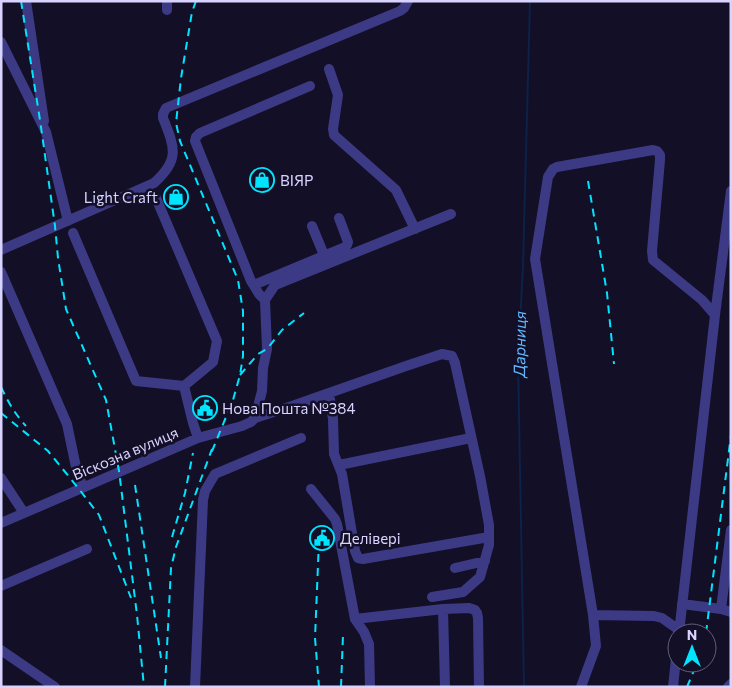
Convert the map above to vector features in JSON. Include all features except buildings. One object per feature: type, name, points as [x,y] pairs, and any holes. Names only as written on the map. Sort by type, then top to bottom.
[{"type":"street","points":[[26,1],[46,132],[68,221]]},
{"type":"street","points":[[1,250],[154,183],[170,165],[173,154],[172,140],[163,118],[166,108],[400,11],[408,1]]},
{"type":"street","points":[[1,42],[46,132]]},
{"type":"street","points":[[329,69],[338,95],[333,129],[334,135],[396,190],[415,229]]},
{"type":"street","points":[[265,300],[258,294],[254,285],[195,141],[196,136],[310,86]]},
{"type":"street","points":[[581,687],[596,646],[593,615],[535,259],[548,177],[552,169],[653,150],[657,151],[660,155],[660,160],[652,252],[653,260],[702,300],[715,315]]},
{"type":"street","points":[[680,623],[731,191]]},
{"type":"street","points":[[73,234],[136,381],[184,386],[213,362],[217,341],[156,198]]},
{"type":"street","points":[[255,418],[262,392],[263,368],[267,349],[265,300],[275,285],[451,214]]},
{"type":"street","points":[[254,285],[345,247],[347,245],[347,238],[339,218]]},
{"type":"street","points":[[312,226],[324,256]]},
{"type":"street","points":[[1,272],[67,424],[77,472],[83,487]]},
{"type":"street","name":"Віскозна вулиця","points":[[1,524],[198,438],[242,426],[255,418],[442,354],[452,356],[455,363],[471,438]]},
{"type":"street","points":[[184,386],[198,438]]},
{"type":"street","points":[[329,393],[333,419],[334,454],[342,474],[354,551],[358,558],[363,559],[489,537]]},
{"type":"street","points":[[195,687],[203,500],[205,491],[215,474],[301,438]]},
{"type":"street","points":[[339,465],[471,438],[489,526],[489,545],[480,577],[463,592],[432,598]]},
{"type":"street","points":[[1,478],[24,513]]},
{"type":"street","points":[[311,489],[337,524],[355,618],[369,644],[370,687]]},
{"type":"street","points":[[682,604],[726,610],[731,530]]},
{"type":"street","points":[[1,586],[87,549]]},
{"type":"street","points":[[455,568],[484,561]]},
{"type":"street","points":[[355,618],[444,609],[469,608],[474,610],[478,618],[479,687]]},
{"type":"street","points":[[444,609],[445,687]]},
{"type":"street","points":[[593,615],[654,616],[662,618],[668,623]]},
{"type":"street","points":[[1,650],[55,687]]},
{"type":"street","points":[[673,687],[674,673]]},
{"type":"waterway","name":"Дарниця","points":[[524,687],[518,361],[523,266],[530,1]]},
{"type":"railway","points":[[21,1],[40,120],[66,309],[106,400],[119,471],[144,687]]},
{"type":"railway","points":[[196,1],[192,12],[181,78],[176,123],[180,141],[238,280],[243,311],[243,356],[240,375],[233,400],[210,456]]},
{"type":"railway","points":[[588,181],[607,293],[614,364]]},
{"type":"railway","points":[[240,375],[258,354],[267,349],[282,330],[304,313]]},
{"type":"railway","points":[[1,387],[12,408],[26,426]]},
{"type":"railway","points":[[1,413],[48,451],[99,515],[131,598]]},
{"type":"railway","points":[[707,623],[731,435]]},
{"type":"railway","points":[[165,687],[171,568],[176,547],[212,449]]},
{"type":"railway","points":[[172,537],[185,493],[193,453]]},
{"type":"railway","points":[[135,485],[161,658]]},
{"type":"railway","points":[[319,540],[315,638],[319,687]]},
{"type":"railway","points":[[341,687],[343,635]]},
{"type":"railway","points":[[687,687],[693,673]]},
{"type":"place","name":"ВІЯР","points":[[262,180]]},
{"type":"place","name":"Light Craft","points":[[176,197]]},
{"type":"place","name":"Нова Пошта №384","points":[[205,408]]},
{"type":"place","name":"Делівері","points":[[322,538]]}]
